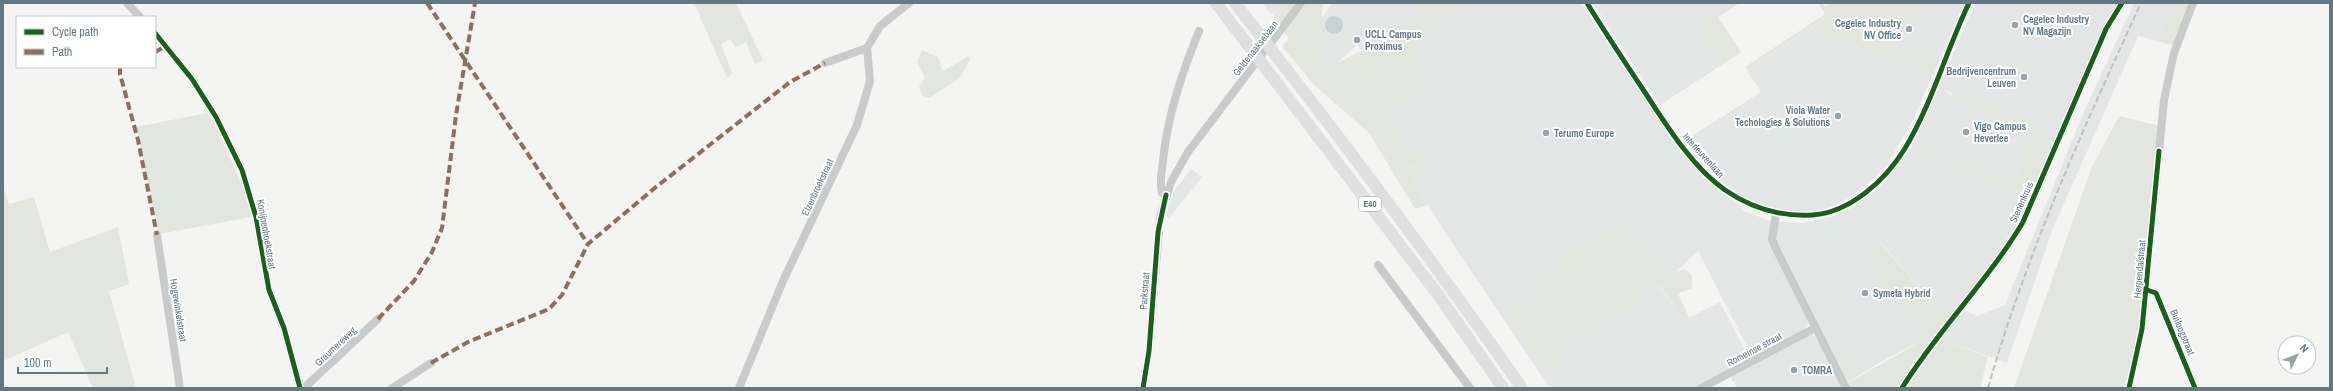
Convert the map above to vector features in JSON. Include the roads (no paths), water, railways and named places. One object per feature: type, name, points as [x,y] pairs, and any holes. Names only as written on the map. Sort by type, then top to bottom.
[{"type":"highway","name":"E40","points":[[1216,3],[1439,296],[1503,388]]},
{"type":"highway","name":"E40","points":[[1235,3],[1385,199],[1522,388]]},
{"type":"street","points":[[127,3],[139,16]]},
{"type":"street","points":[[825,63],[867,48],[880,26],[909,3]]},
{"type":"street","name":"Geldenaaksebaan","points":[[1238,86],[1301,3]]},
{"type":"street","name":"Interleuvenlaan","points":[[1586,3],[1662,119],[1697,163],[1724,189],[1744,202],[1776,213],[1802,216],[1833,211],[1867,191],[1890,168],[1904,150],[1919,121],[1969,3]]},
{"type":"street","name":"Stenenkruis","points":[[1902,388],[1930,347],[2006,250],[2023,222],[2106,29],[2122,3]]},
{"type":"street","name":"Herpendalstraat","points":[[2129,388],[2142,329],[2147,290],[2164,100],[2174,53],[2193,3]]},
{"type":"street","name":"Parkstraat","points":[[1166,195],[1162,194],[1161,184],[1166,135],[1181,77],[1199,31]]},
{"type":"street","name":"Konijnenhoekstraat","points":[[156,34],[192,79],[216,117],[242,170],[256,217],[269,290],[284,328],[300,388]]},
{"type":"street","name":"Elzenbroekstraat","points":[[739,388],[771,307],[863,110],[870,81],[867,48]]},
{"type":"street","name":"Parkstraat","points":[[1143,388],[1148,351],[1158,232],[1166,195],[1176,170],[1238,86]]},
{"type":"street","points":[[1776,213],[1772,239],[1846,388]]},
{"type":"street","name":"Hogewinkelstraat","points":[[157,235],[180,388]]},
{"type":"street","points":[[1378,265],[1470,388]]},
{"type":"street","name":"Builoogstraat","points":[[2147,290],[2156,293],[2195,388]]},
{"type":"street","name":"Graumereweg","points":[[304,388],[378,318]]},
{"type":"street","name":"Romeinse straat","points":[[1701,388],[1815,328]]},
{"type":"street","points":[[392,388],[431,363]]},
{"type":"railway","points":[[1988,388],[2020,289],[2057,193],[2141,3]]},
{"type":"place","name":"Cegelec Industry NV Magazijn","points":[[2015,25]]},
{"type":"place","name":"Cegelec Industry NV Office","points":[[1909,29]]},
{"type":"place","name":"UCLL Campus Proximus","points":[[1357,40]]},
{"type":"place","name":"Bedrijvencentrum Leuven","points":[[2024,77]]},
{"type":"place","name":"Viola Water Techologies & Solutions","points":[[1838,116]]},
{"type":"place","name":"Vigo Campus Heverlee","points":[[1966,132]]},
{"type":"place","name":"Terumo Europe","points":[[1546,133]]},
{"type":"place","name":"Symeta Hybrid","points":[[1865,293]]},
{"type":"place","name":"TOMRA","points":[[1794,370]]}]
